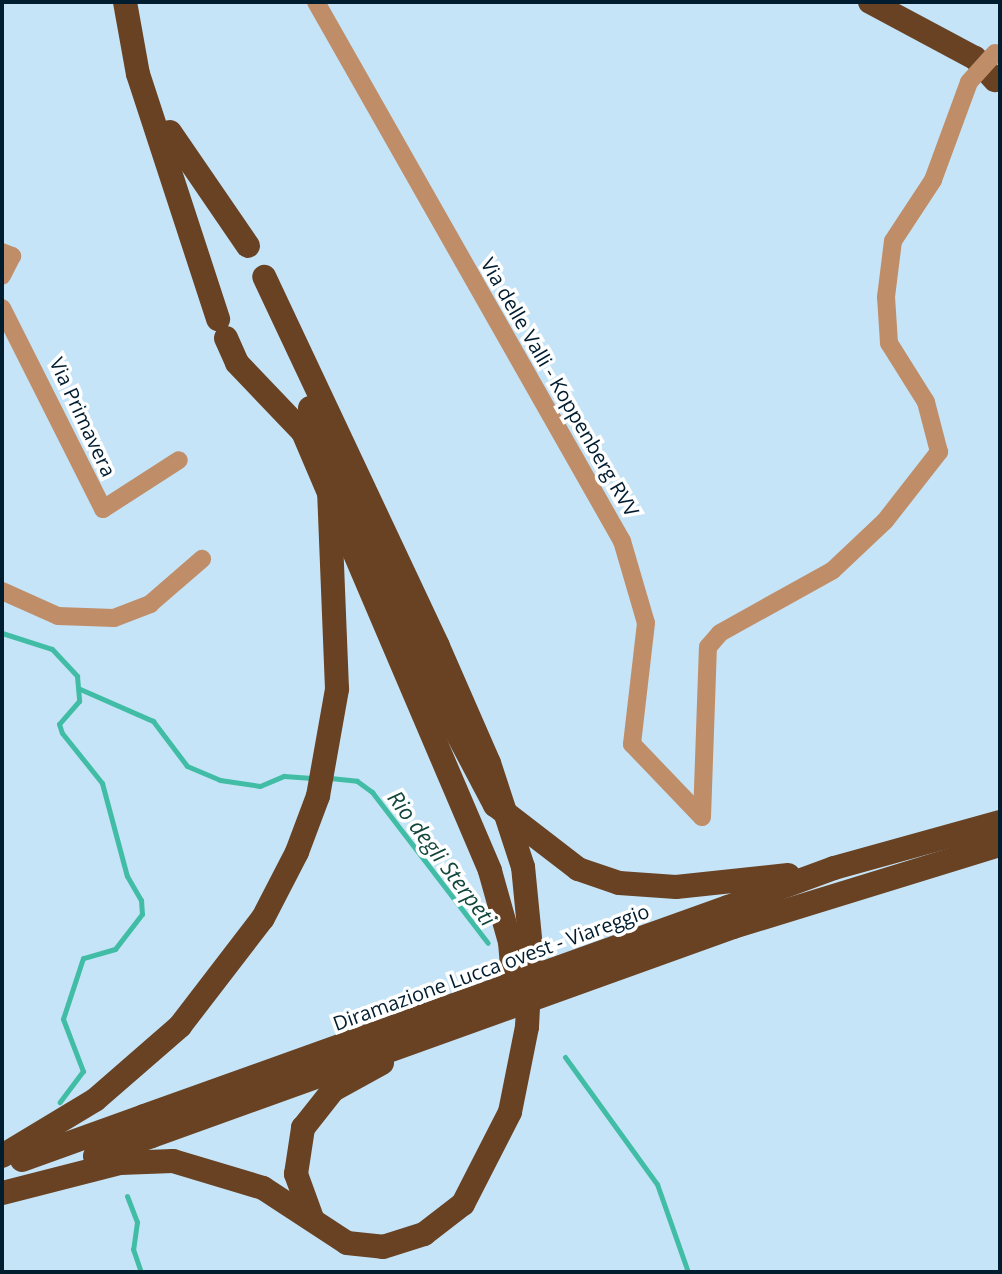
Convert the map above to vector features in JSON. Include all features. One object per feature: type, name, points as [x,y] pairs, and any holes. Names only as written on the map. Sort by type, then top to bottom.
[{"type":"highway","points":[[125,2],[138,74],[153,107],[222,328],[237,363],[303,432],[490,871],[510,942],[518,1063]]},
{"type":"highway","points":[[870,2],[975,58],[995,80]]},
{"type":"highway","points":[[153,107],[248,246]]},
{"type":"highway","points":[[2,1191],[120,1163],[173,1161],[263,1188],[347,1243],[383,1247],[445,1220],[489,1164],[510,1112],[527,1027],[530,934],[523,867],[489,763],[438,646],[305,370],[264,277]]},
{"type":"highway","points":[[305,370],[310,408],[432,686],[495,805],[578,869],[619,883],[676,887],[834,868]]},
{"type":"highway","points":[[2,1156],[95,1100],[180,1026],[220,980],[297,852],[318,796],[337,689],[329,494]]},
{"type":"highway","name":"Diramazione Lucca ovest - Viareggio","points":[[2,1191],[148,1126],[730,917],[918,857],[1000,822]]},
{"type":"highway","name":"Diramazione Lucca ovest - Viareggio","points":[[2,1167],[148,1126],[455,1029],[730,917],[834,868],[1000,845]]},
{"type":"highway","points":[[315,1224],[296,1174],[312,1112],[348,1079],[455,1029]]},
{"type":"street","name":"Via delle Valli - Koppenberg RVV","points":[[316,2],[622,541],[646,623],[632,744],[702,817],[708,647],[720,633],[833,570],[885,521],[939,452],[926,402],[889,343],[886,297],[893,241],[933,180],[969,82],[998,50]]},
{"type":"street","points":[[2,252],[12,256],[2,276]]},
{"type":"street","name":"Via Primavera","points":[[2,308],[103,509],[179,460]]},
{"type":"street","points":[[2,591],[58,616],[114,618],[150,604],[202,559]]},
{"type":"waterway","points":[[2,633],[52,649],[77,676],[79,701],[59,724],[62,733],[102,783],[127,876],[141,900],[142,914],[115,949],[83,958],[63,1019],[83,1071],[60,1102]]},
{"type":"waterway","name":"Rio degli Sterpeti","points":[[80,689],[153,721],[187,766],[220,780],[260,786],[284,776],[312,778]]},
{"type":"waterway","name":"Rio degli Sterpeti","points":[[330,778],[357,781],[372,792],[488,943]]},
{"type":"waterway","name":"Rio degli Sterpeti","points":[[565,1057],[657,1184],[688,1272]]},
{"type":"waterway","points":[[127,1196],[137,1222],[133,1249],[141,1272]]}]
